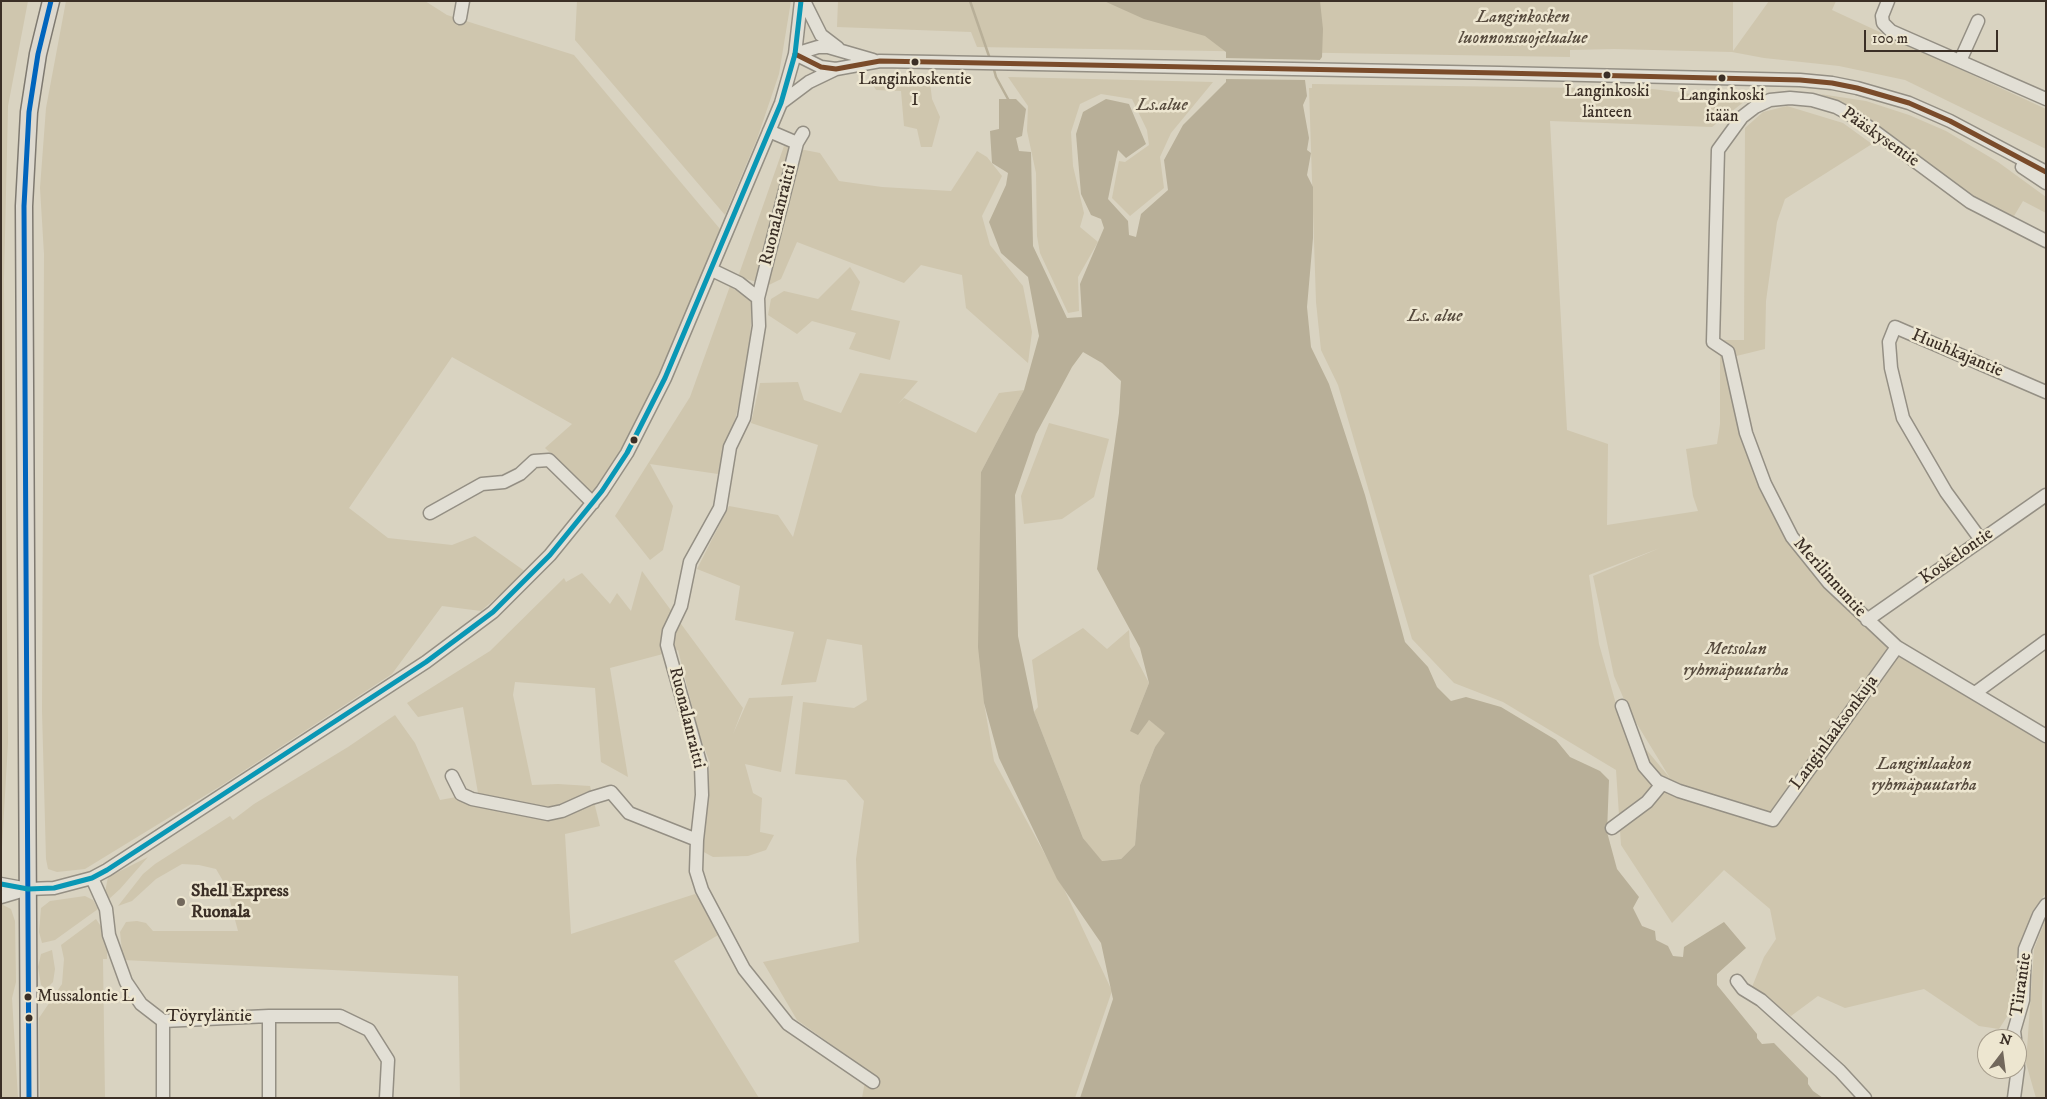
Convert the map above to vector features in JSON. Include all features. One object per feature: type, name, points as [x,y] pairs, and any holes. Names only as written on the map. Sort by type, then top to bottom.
[{"type":"main road","points":[[29,1098],[25,154],[38,54],[50,1]]},
{"type":"street","points":[[460,18],[463,1]]},
{"type":"street","points":[[1,884],[28,889],[54,888],[92,878],[381,693],[469,631],[524,583],[550,556],[593,503],[627,453],[647,416],[712,270],[781,104],[795,54],[802,1]]},
{"type":"street","points":[[802,1],[821,35],[832,45],[845,52]]},
{"type":"street","points":[[1888,1],[1882,16],[1884,23],[1890,31],[2046,99]]},
{"type":"street","points":[[1960,61],[1978,21]]},
{"type":"street","points":[[795,54],[818,47],[880,61]]},
{"type":"street","points":[[795,54],[821,66],[836,69]]},
{"type":"street","points":[[781,104],[809,82],[836,69],[880,61],[1354,72],[1648,76],[1832,83],[1909,103],[1950,121],[2046,172]]},
{"type":"street","name":"Pääskysentie","points":[[1713,342],[1718,150],[1742,118],[1755,107],[1770,100],[1790,98],[1812,100],[1836,107],[1858,119],[1970,202],[2046,241]]},
{"type":"street","name":"Ruonalanraitti","points":[[769,131],[800,138],[758,298],[759,326],[744,418],[730,447],[720,508],[690,562],[681,606],[669,631],[667,645],[702,766],[702,795],[696,840],[696,870],[702,890],[744,969],[788,1024],[873,1082]]},
{"type":"street","points":[[1998,148],[2046,183]]},
{"type":"street","points":[[712,270],[739,284],[758,298]]},
{"type":"street","name":"Huuhkajantie","points":[[1981,540],[1946,492],[1903,418],[1891,368],[1889,342],[1895,327],[2046,392]]},
{"type":"street","name":"Merilinnuntie","points":[[1713,342],[1728,352],[1746,433],[1765,484],[1792,537],[1830,583],[1897,647],[2046,736]]},
{"type":"street","points":[[430,514],[482,484],[504,482],[520,474],[534,461],[549,460],[593,503]]},
{"type":"street","name":"Koskelontie","points":[[1867,620],[2046,495]]},
{"type":"street","points":[[1975,693],[2046,641]]},
{"type":"street","name":"Langinlaaksonkuja","points":[[1662,784],[1773,820],[1897,647]]},
{"type":"street","points":[[1612,828],[1647,802],[1662,784],[1644,766],[1622,706]]},
{"type":"street","points":[[452,776],[461,794],[472,799],[548,814],[562,811],[591,798],[611,792],[629,814],[696,840]]},
{"type":"street","name":"Töyryläntie","points":[[92,878],[106,909],[109,935],[126,982],[141,1004],[163,1020],[268,1016],[340,1016],[369,1030],[388,1060],[386,1098]]},
{"type":"street","points":[[1,897],[28,889]]},
{"type":"street","name":"Tiirantie","points":[[2015,1029],[2023,1000],[2025,949],[2039,915],[2046,905]]},
{"type":"street","points":[[1737,981],[1743,989],[1761,1000],[1783,1022],[1840,1071],[1865,1098]]},
{"type":"street","name":"Töyryläntie","points":[[268,1016],[269,1098]]},
{"type":"street","points":[[163,1020],[163,1098]]},
{"type":"street","points":[[2014,1098],[2017,1079]]},
{"type":"green space","points":[[1,1],[28,1],[8,106],[4,279],[8,743],[1,864]]},
{"type":"green space","points":[[66,1],[425,1],[447,15],[574,55],[720,229],[697,292],[648,399],[623,448],[593,494],[545,448],[572,424],[452,357],[349,508],[388,538],[452,545],[475,536],[526,572],[481,611],[442,606],[392,674],[219,787],[85,869],[57,872],[48,869],[46,859],[42,711],[44,254],[40,188],[46,108]]},
{"type":"green space","points":[[577,1],[791,1],[779,74],[757,139],[725,215],[575,40]]},
{"type":"green space","name":"Langinkosken luonnonsuojelualue","points":[[838,1],[1733,1],[1733,51],[1769,1],[1836,1],[1832,10],[2046,109],[2046,149],[1905,80],[1839,66],[1764,58],[1732,52],[1614,49],[1570,50],[1570,57],[977,47],[971,32],[837,27]]},
{"type":"green space","name":"Ls.alue","points":[[1008,77],[1213,82],[1171,133],[1160,157],[1164,188],[1130,216],[1112,198],[1119,161],[1125,162],[1149,145],[1147,130],[1132,99],[1101,94],[1080,104],[1071,132],[1073,166],[1084,213],[1080,227],[1098,242],[1078,277],[1079,311],[1068,313],[1040,253],[1037,236],[1036,173],[1027,131],[1028,106]]},
{"type":"green space","points":[[870,80],[930,82],[932,99],[940,117],[932,147],[921,147],[917,129],[904,126],[901,91],[876,90]]},
{"type":"green space","points":[[1312,84],[1653,89],[1714,97],[1750,97],[1712,127],[1550,121],[1567,430],[1608,444],[1607,525],[1698,511],[1693,496],[1686,449],[1717,444],[1720,424],[1720,340],[1744,340],[1745,128],[1763,112],[1787,106],[1843,123],[1872,144],[1785,199],[1777,222],[1766,301],[1765,349],[1724,359],[1742,440],[1760,486],[1788,540],[1897,652],[2046,742],[2046,893],[2032,912],[2019,953],[2019,998],[1999,1029],[1979,1026],[1924,989],[1845,1008],[1818,996],[1791,1016],[1752,987],[1764,957],[1776,939],[1770,909],[1724,870],[1672,923],[1621,845],[1616,770],[1503,702],[1454,683],[1412,639],[1338,385],[1321,350],[1316,302],[1309,88],[1312,88]],"holes":[[[1660,548],[1593,576],[1614,676],[1629,711],[1670,778],[1620,718],[1599,644],[1589,575]]]},
{"type":"green space","points":[[1820,94],[1866,101],[1909,115],[1946,131],[1998,162],[2046,197],[2046,213],[2023,201],[2014,216],[1972,198],[1852,107]]},
{"type":"green space","points":[[784,146],[820,153],[839,181],[882,187],[951,191],[977,151],[987,157],[1002,176],[982,216],[990,245],[1023,286],[1032,332],[1028,363],[966,308],[962,275],[921,265],[904,283],[797,242],[781,279],[769,285],[738,277]]},
{"type":"green space","points":[[850,267],[860,282],[851,310],[900,321],[890,360],[849,349],[856,333],[812,321],[797,334],[768,315],[771,299],[784,291],[818,299]]},
{"type":"green space","points":[[730,286],[752,302],[749,361],[736,416],[718,474],[650,464],[673,506],[663,550],[650,560],[615,516],[690,397]]},
{"type":"green space","points":[[860,373],[918,381],[898,404],[904,398],[976,433],[999,393],[1024,390],[981,472],[984,703],[994,761],[1065,891],[1112,991],[1075,1098],[862,1098],[867,1070],[797,1020],[763,962],[859,942],[856,859],[864,801],[846,780],[795,774],[803,702],[854,708],[867,700],[862,645],[827,639],[816,682],[781,685],[794,632],[735,620],[740,586],[697,569],[729,506],[778,515],[793,537],[818,445],[751,423],[760,383],[798,382],[804,400],[841,413]]},
{"type":"green space","points":[[1049,423],[1109,439],[1094,497],[1062,519],[1024,524],[1021,496]]},
{"type":"green space","points":[[642,571],[743,708],[733,734],[749,698],[793,696],[781,772],[745,764],[753,793],[762,798],[760,832],[774,835],[766,850],[748,856],[713,857],[700,850],[710,763],[699,734],[678,650],[610,668],[628,777],[601,762],[595,688],[515,682],[513,695],[532,785],[590,786],[600,826],[565,834],[571,934],[695,894],[725,931],[674,961],[759,1098],[460,1098],[458,976],[123,960],[120,932],[126,922],[137,921],[146,923],[153,931],[238,931],[226,886],[216,869],[199,865],[182,864],[156,879],[132,901],[118,906],[143,874],[155,864],[230,816],[233,820],[254,804],[348,747],[395,715],[415,743],[440,800],[478,793],[463,707],[418,717],[407,703],[490,651],[564,578],[566,582],[582,573],[610,604],[617,593],[631,611]]},
{"type":"green space","points":[[1083,628],[1107,649],[1129,630],[1130,647],[1149,683],[1130,731],[1149,720],[1166,733],[1155,747],[1140,785],[1135,845],[1121,859],[1101,861],[1083,838],[1034,712],[1038,707],[1032,660]]},
{"type":"green space","points":[[148,857],[109,899],[105,892],[108,877]]},
{"type":"green space","points":[[85,896],[93,900],[98,909],[55,940],[42,943],[39,932],[41,908],[50,901]]},
{"type":"green space","points":[[1,904],[11,909],[15,921],[16,982],[12,998],[18,1098],[1,1098]]},
{"type":"green space","points":[[2046,918],[2042,1004],[2046,1098],[2036,1098],[2027,1066],[2034,949]]},
{"type":"green space","points":[[96,919],[104,931],[107,946],[107,959],[103,959],[105,1098],[40,1098],[39,1018],[62,984],[64,959],[61,945]]},
{"type":"green space","points":[[52,950],[55,969],[53,982],[46,989],[41,985],[38,967],[41,954]]},
{"type":"shaded area","points":[[1104,1],[1320,1],[1323,29],[1322,57],[1305,80],[1307,96],[1303,105],[1309,138],[1307,150],[1311,153],[1307,175],[1313,187],[1313,238],[1307,307],[1311,347],[1329,384],[1365,495],[1405,642],[1428,667],[1437,687],[1451,701],[1466,697],[1501,707],[1556,740],[1570,757],[1600,771],[1609,780],[1607,832],[1617,869],[1639,897],[1633,908],[1642,926],[1655,931],[1656,940],[1668,946],[1673,956],[1683,957],[1684,947],[1724,922],[1746,948],[1717,974],[1717,985],[1757,1034],[1757,1038],[1762,1044],[1774,1043],[1808,1078],[1808,1084],[1813,1091],[1823,1098],[1080,1098],[1113,999],[1101,943],[1057,879],[999,758],[984,703],[978,647],[981,472],[1024,390],[1039,336],[1028,277],[1001,253],[989,222],[1006,185],[1008,173],[992,163],[990,131],[999,129],[999,99],[1016,99],[1026,109],[1022,136],[1016,138],[1019,151],[1031,152],[1033,246],[1067,318],[1082,317],[1080,284],[1104,228],[1101,219],[1091,215],[1081,194],[1076,134],[1083,112],[1106,99],[1129,104],[1146,144],[1126,158],[1118,150],[1108,199],[1128,221],[1129,235],[1136,237],[1141,214],[1168,190],[1164,160],[1183,125],[1226,82],[1226,52],[1205,36],[1144,19]],"holes":[[[1083,352],[1102,363],[1121,381],[1119,413],[1097,569],[1140,648],[1149,683],[1130,731],[1138,735],[1149,720],[1165,733],[1155,747],[1140,785],[1135,845],[1121,859],[1102,861],[1083,838],[1034,712],[1018,636],[1015,495],[1036,434],[1072,367]]]},
{"type":"pier","points":[[1224,58],[1323,60],[1308,80],[1224,79]]},
{"type":"waterway","points":[[970,1],[990,59]]},
{"type":"waterway","points":[[993,66],[996,77],[1008,99]]},
{"type":"transit line","points":[[29,1098],[24,206],[29,112],[38,54],[51,1]]},
{"type":"transit line","points":[[1,884],[28,889],[54,888],[92,878],[107,870],[426,662],[493,612],[550,555],[602,491],[627,453],[665,378],[781,103],[795,54],[801,1]]},
{"type":"transit line","points":[[795,54],[821,67],[836,69],[880,61],[1500,73],[1800,80],[1832,83],[1909,103],[1950,121],[2046,172]]},
{"type":"place","name":"Langinkoskentie I","points":[[915,62]]},
{"type":"place","name":"Langinkoski länteen","points":[[1607,75]]},
{"type":"place","name":"Langinkoski itään","points":[[1722,78]]},
{"type":"place","name":"Shell Express Ruonala","points":[[181,902]]},
{"type":"place","name":"Mussalontie L","points":[[28,997]]},
{"type":"park label","name":"Ls. alue","points":[[1435,317]]},
{"type":"park label","name":"Metsolan ryhmäpuutarha","points":[[1736,660]]},
{"type":"park label","name":"Langinlaakon ryhmäpuutarha","points":[[1924,775]]}]
